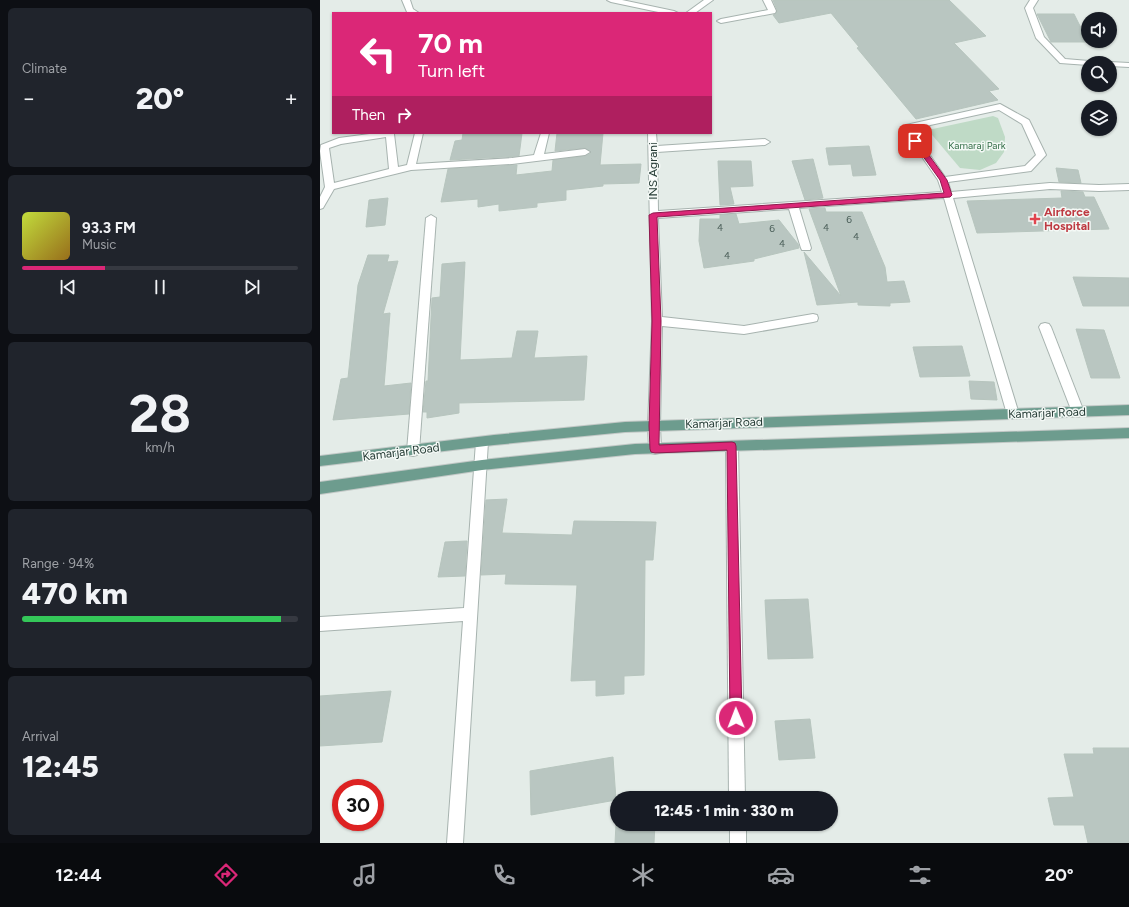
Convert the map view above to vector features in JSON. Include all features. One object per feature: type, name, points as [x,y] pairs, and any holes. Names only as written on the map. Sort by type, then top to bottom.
[{"type":"main road","name":"Kamarjar Road","points":[[320,461],[482,442],[654,426],[1129,410]]},
{"type":"main road","points":[[320,488],[482,465],[655,449],[1129,433]]},
{"type":"street","points":[[406,0],[410,10],[413,12]]},
{"type":"street","points":[[611,0],[669,12]]},
{"type":"street","points":[[691,12],[709,0]]},
{"type":"street","points":[[721,21],[772,11],[767,0]]},
{"type":"street","points":[[1034,0],[1029,8],[1040,38],[1063,62],[1081,63]]},
{"type":"street","points":[[1117,65],[1129,66]]},
{"type":"street","points":[[943,180],[1028,169],[1041,155],[1026,122],[1000,107],[906,128],[943,180],[1013,414]]},
{"type":"street","points":[[320,206],[330,187],[324,147],[339,141],[390,134],[394,172]]},
{"type":"street","points":[[411,167],[419,134]]},
{"type":"street","points":[[538,157],[545,134]]},
{"type":"street","name":"INS Agrani","points":[[652,134],[656,321],[655,449]]},
{"type":"street","points":[[652,149],[765,142]]},
{"type":"street","points":[[330,187],[411,167],[512,161],[585,152]]},
{"type":"street","points":[[653,215],[948,195],[1050,186],[1099,188],[1129,187]]},
{"type":"street","points":[[793,206],[806,248]]},
{"type":"street","points":[[413,451],[431,218]]},
{"type":"street","points":[[656,321],[744,330],[813,318]]},
{"type":"street","points":[[1045,327],[1078,412]]},
{"type":"street","points":[[455,843],[482,465],[482,442]]},
{"type":"street","points":[[732,446],[737,791]]},
{"type":"street","points":[[320,624],[471,614]]},
{"type":"street","points":[[738,831],[738,843]]},
{"type":"green space","name":"Kamaraj Park","points":[[993,116],[998,118],[1005,137],[1004,152],[996,163],[980,170],[960,168],[928,130]]},
{"type":"building","points":[[773,0],[949,0],[986,36],[954,43],[999,89],[989,91],[998,100],[916,119],[857,48],[859,47],[831,13],[779,23],[773,15],[776,14],[777,10]]},
{"type":"building","points":[[1037,14],[1074,14],[1081,28],[1081,42],[1051,42]]},
{"type":"building","points":[[463,134],[522,134],[519,156],[450,160],[455,141],[462,140]]},
{"type":"building","points":[[557,134],[603,134],[600,165],[641,164],[639,183],[603,184],[603,186],[566,190],[566,200],[537,203],[537,207],[499,211],[499,204],[478,207],[478,199],[441,202],[448,169],[517,165],[516,175],[552,171],[553,160],[585,156],[591,153],[585,148],[555,151]]},
{"type":"building","points":[[869,146],[876,175],[853,176],[851,164],[829,165],[826,148]]},
{"type":"building","points":[[813,159],[823,198],[805,200],[792,161]]},
{"type":"building","points":[[718,161],[751,161],[753,186],[730,187],[734,204],[720,205]]},
{"type":"building","points":[[1056,168],[1078,170],[1081,183],[1059,182]]},
{"type":"building","name":"Airforce Hospital","points":[[1061,191],[1083,192],[1085,197],[1094,197],[1109,229],[977,233],[967,201],[1062,198]]},
{"type":"building","points":[[388,198],[385,225],[366,227],[369,200]]},
{"type":"building","points":[[825,208],[826,212],[862,212],[885,267],[887,282],[904,281],[910,302],[890,303],[890,306],[858,305],[858,302],[817,305],[804,252],[841,296],[809,209]]},
{"type":"building","points":[[736,214],[739,224],[779,220],[798,244],[799,248],[754,259],[754,261],[704,268],[699,241],[700,219],[720,219],[720,215]]},
{"type":"building","points":[[368,255],[389,255],[387,262],[398,261],[383,314],[390,313],[384,386],[411,383],[409,414],[333,420],[341,379],[348,378],[358,285]]},
{"type":"building","points":[[465,262],[460,360],[512,358],[517,331],[538,331],[534,358],[587,356],[584,400],[459,403],[459,413],[427,418],[427,412],[423,412],[426,381],[428,381],[432,298],[440,297],[442,264]]},
{"type":"building","points":[[1073,277],[1129,278],[1129,306],[1083,306]]},
{"type":"building","points":[[1076,329],[1104,330],[1120,378],[1091,378]]},
{"type":"building","points":[[962,346],[970,376],[920,377],[913,347]]},
{"type":"building","points":[[969,381],[994,382],[997,400],[971,399]]},
{"type":"building","points":[[507,499],[502,533],[572,535],[574,521],[656,522],[653,560],[645,560],[644,675],[624,676],[624,694],[596,696],[596,680],[571,681],[577,585],[505,584],[506,574],[481,575],[486,500]]},
{"type":"building","points":[[467,541],[465,576],[438,577],[445,542]]},
{"type":"building","points":[[808,599],[813,658],[768,659],[765,600]]},
{"type":"building","points":[[391,691],[382,742],[320,746],[320,696]]},
{"type":"building","points":[[810,719],[815,758],[779,760],[775,721]]},
{"type":"building","points":[[1093,748],[1129,748],[1129,843],[1088,843],[1084,825],[1054,825],[1048,798],[1074,797],[1064,754],[1094,754]]},
{"type":"building","points":[[613,757],[615,791],[610,791],[610,801],[531,815],[530,771]]},
{"type":"building","points":[[616,831],[655,831],[654,843],[615,843]]},
{"type":"place","name":"Airforce Hospital","points":[[1035,219]]},
{"type":"route","points":[[736,718],[732,446],[655,449],[656,321],[653,215],[948,195],[943,180],[915,141]]}]
